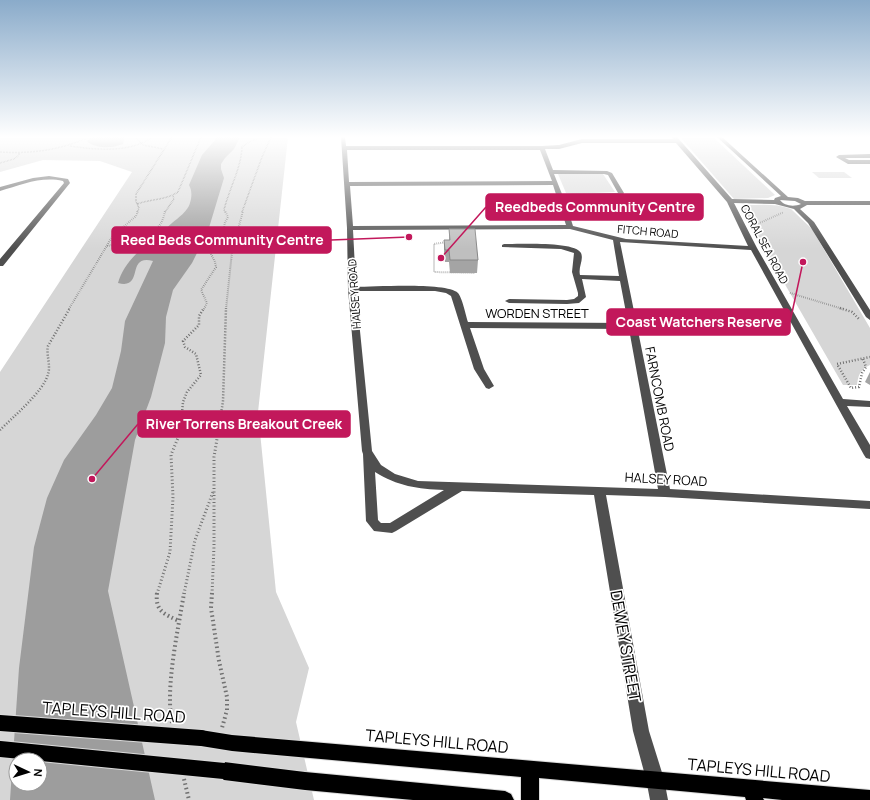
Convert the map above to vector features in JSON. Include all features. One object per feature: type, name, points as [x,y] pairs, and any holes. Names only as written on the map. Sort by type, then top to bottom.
[{"type":"main road","name":"TAPLEYS HILL ROAD","points":[[0,723],[201,738],[218,741],[530,768],[655,780],[754,794],[870,799]]},
{"type":"main road","points":[[0,750],[224,771],[305,782],[505,800]]},
{"type":"main road","points":[[530,768],[530,800]]},
{"type":"street","name":"HALSEY ROAD","points":[[346,174],[352,290],[372,521],[378,528],[392,528],[460,486]]},
{"type":"street","points":[[552,174],[570,227]]},
{"type":"street","points":[[560,196],[620,195],[621,193],[610,174]]},
{"type":"street","name":"CORAL SEA ROAD","points":[[707,174],[730,201],[753,248],[870,455]]},
{"type":"street","points":[[760,174],[785,197]]},
{"type":"street","points":[[0,190],[36,179],[62,178],[66,180],[67,183],[0,264]]},
{"type":"street","points":[[347,184],[555,183]]},
{"type":"street","points":[[776,202],[777,199],[785,197],[796,199],[804,203],[870,203]]},
{"type":"street","points":[[730,201],[776,202],[784,206],[795,207],[802,206],[804,203]]},
{"type":"street","points":[[795,207],[811,222],[870,318]]},
{"type":"street","name":"FITCH ROAD","points":[[350,228],[570,227],[616,240],[753,248]]},
{"type":"street","name":"FARNCOMB ROAD","points":[[616,240],[665,493]]},
{"type":"street","points":[[504,246],[572,249],[577,252],[579,257],[576,268],[583,292],[582,297],[576,301],[509,301]]},
{"type":"street","points":[[578,277],[624,279]]},
{"type":"street","points":[[352,290],[435,289],[448,291],[455,295],[479,369],[490,386]]},
{"type":"street","name":"WORDEN STREET","points":[[465,325],[633,326]]},
{"type":"street","points":[[840,402],[870,404]]},
{"type":"street","name":"HALSEY ROAD","points":[[367,451],[377,468],[392,477],[418,485],[665,493],[870,506]]},
{"type":"street","name":"DEWEY STREET","points":[[599,490],[641,731],[659,800]]},
{"type":"path","points":[[0,430],[32,398],[46,380],[49,372],[48,346],[107,246],[117,232],[136,216],[138,208],[135,199],[136,194],[148,174]]},
{"type":"path","points":[[137,204],[148,200],[173,196],[178,192],[184,174]]},
{"type":"path","points":[[180,620],[166,615],[160,611],[157,605],[160,582],[170,552],[173,497],[172,455],[180,436],[183,402],[187,392],[200,375],[196,354],[185,347],[184,341],[199,325],[199,316],[208,302],[201,290],[202,284],[212,273],[216,264],[210,252],[223,233],[224,222],[228,217],[224,210],[229,191],[236,174]]},
{"type":"path","points":[[218,741],[227,710],[227,697],[219,661],[212,608],[214,457],[223,400],[227,292],[232,252],[243,210],[256,174]]},
{"type":"path","points":[[107,246],[135,241],[155,230],[163,221],[165,212],[174,199],[173,196]]},
{"type":"path","points":[[753,226],[786,212]]},
{"type":"path","points":[[448,241],[434,244],[434,272],[475,274]]},
{"type":"path","points":[[790,293],[852,312],[863,323]]},
{"type":"path","points":[[863,359],[866,367],[862,372],[859,388],[851,388],[837,364],[870,357]]},
{"type":"path","points":[[173,727],[170,712],[172,676],[186,577],[195,540],[213,491]]},
{"type":"path","points":[[182,772],[189,800]]},
{"type":"shaded area","points":[[130,174],[284,174],[258,412],[276,592],[309,668],[296,722],[314,800],[0,800],[0,372]]},
{"type":"shaded area","points":[[194,174],[223,174],[224,178],[208,231],[192,263],[173,290],[166,317],[165,343],[151,397],[135,440],[108,591],[155,800],[10,800],[11,792],[48,792],[48,752],[13,752],[19,668],[34,547],[47,498],[64,460],[96,415],[112,388],[121,351],[125,321],[153,261],[145,260],[140,262],[131,282],[126,284],[118,283],[122,274],[133,257],[140,250],[180,217],[187,209],[190,203],[191,189],[189,185]]},
{"type":"shaded area","points":[[558,174],[603,174],[615,192],[572,194],[566,193]]},
{"type":"shaded area","points":[[713,174],[753,174],[775,195],[768,198],[734,199]]},
{"type":"shaded area","points":[[815,174],[847,174],[852,178],[819,178]]},
{"type":"shaded area","points":[[746,205],[774,205],[791,209],[812,229],[870,328],[870,365],[860,373],[857,385],[843,385],[741,208]]},
{"type":"building","points":[[449,229],[475,229],[478,260],[450,260],[449,250],[445,250],[444,240],[450,240]]},
{"type":"place","name":"Reed Beds Community Centre","points":[[409,237]]},
{"type":"place","name":"Reedbeds Community Centre","points":[[441,258]]},
{"type":"place","name":"Coast Watchers Reserve","points":[[803,262]]},
{"type":"place","name":"River Torrens Breakout Creek","points":[[92,479]]}]
